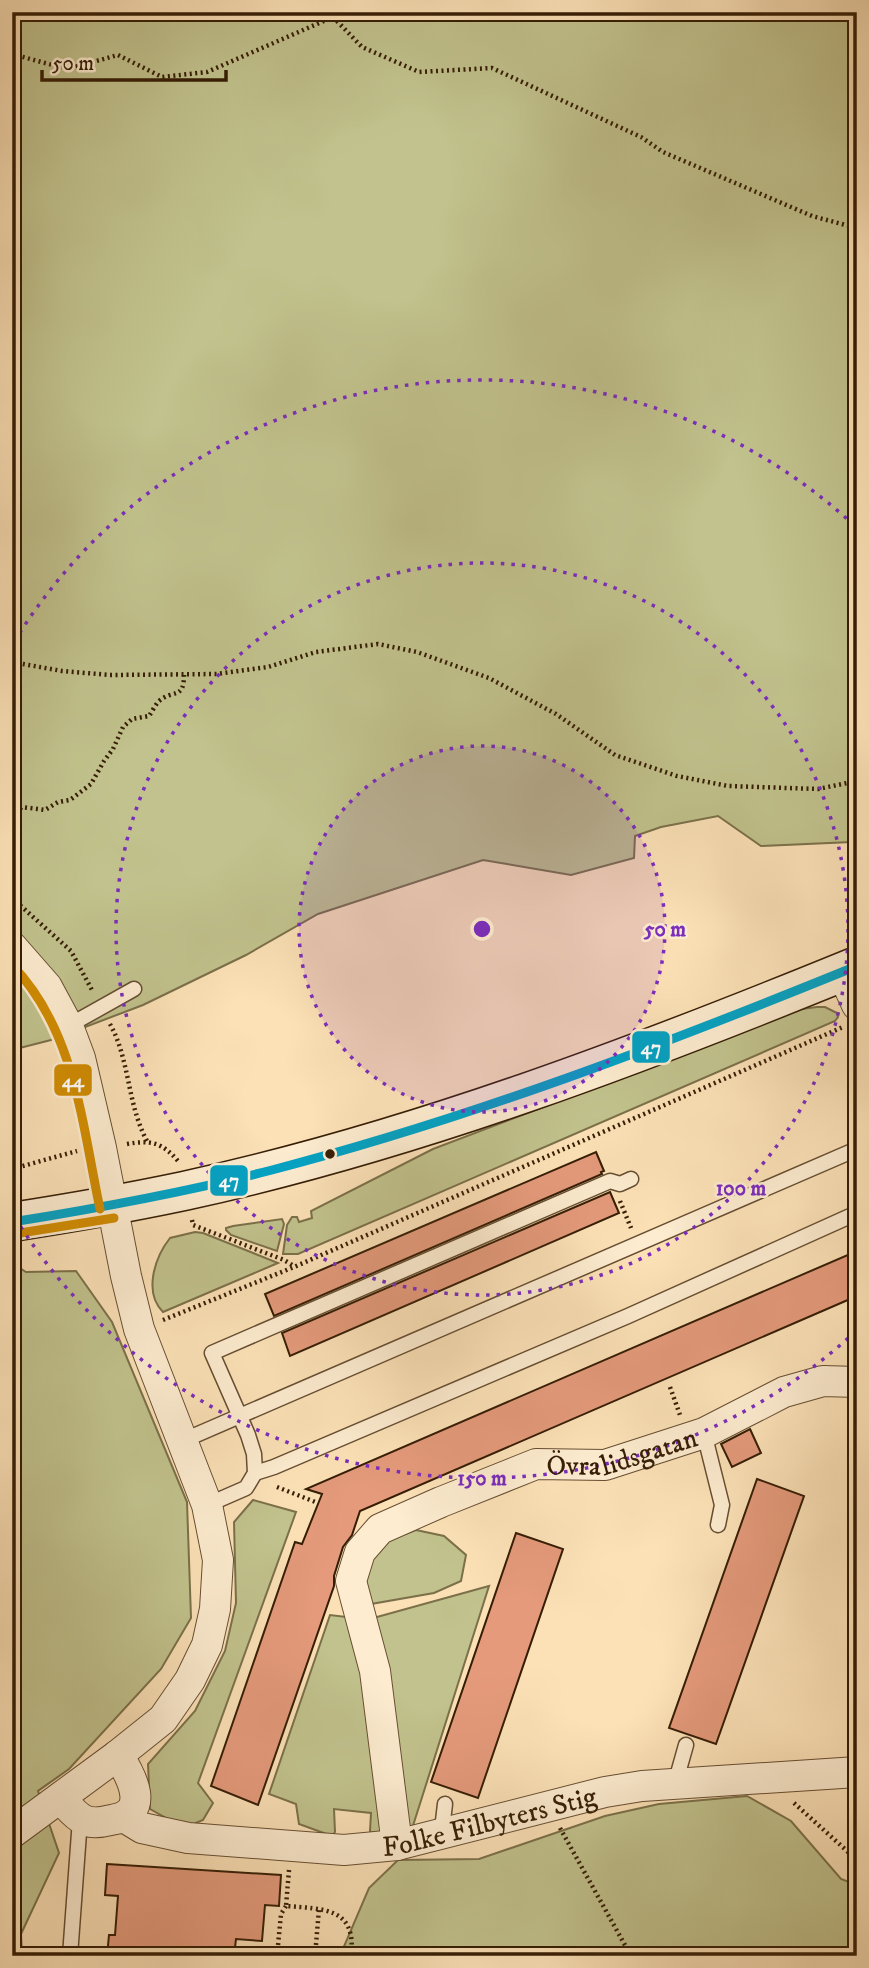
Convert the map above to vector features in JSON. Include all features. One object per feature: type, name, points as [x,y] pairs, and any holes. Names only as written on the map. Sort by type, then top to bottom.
[{"type":"street","points":[[12,947],[47,987],[68,1026],[86,1078],[139,1329],[207,1505],[218,1560],[215,1609],[207,1645],[190,1679],[163,1718],[118,1755],[12,1833]]},
{"type":"street","points":[[12,1222],[186,1191],[330,1154],[606,1063],[850,993]]},
{"type":"street","name":"Övralidsgatan","points":[[397,1845],[374,1671],[351,1581],[360,1552],[380,1529],[536,1464],[605,1465],[704,1433],[784,1392],[823,1381],[857,1382]]},
{"type":"street","points":[[60,1798],[80,1819],[89,1822],[124,1817],[132,1809],[136,1792],[133,1780],[118,1755]]},
{"type":"street","name":"Folke Filbyters Stig","points":[[124,1817],[142,1828],[188,1838],[344,1850],[397,1845],[446,1818],[547,1806],[605,1792],[675,1784],[857,1772]]},
{"type":"lane","points":[[68,1026],[134,989]]},
{"type":"lane","points":[[182,1441],[857,1149]]},
{"type":"lane","points":[[207,1505],[246,1488],[255,1473],[254,1454],[212,1353],[610,1181],[620,1184],[631,1180]]},
{"type":"lane","points":[[255,1473],[628,1316],[857,1213]]},
{"type":"lane","points":[[704,1433],[722,1505],[718,1525]]},
{"type":"lane","points":[[675,1784],[686,1745]]},
{"type":"lane","points":[[70,1956],[80,1819]]},
{"type":"path","points":[[12,54],[67,69],[118,55],[162,77],[207,72],[333,14],[362,47],[419,72],[492,68],[641,137],[663,152],[812,216],[857,228]]},
{"type":"path","points":[[12,662],[62,671],[110,675],[217,674],[268,667],[316,652],[378,644],[416,652],[489,678],[555,714],[615,755],[677,776],[728,786],[818,789],[857,781]]},
{"type":"path","points":[[12,816],[22,807],[45,810],[58,802],[70,800],[92,784],[113,750],[123,727],[132,719],[149,716],[159,701],[179,693],[184,687],[184,675]]},
{"type":"path","points":[[139,1329],[294,1267],[850,993]]},
{"type":"path","points":[[620,1202],[626,1215]]},
{"type":"path","points":[[255,1473],[276,1487],[318,1503]]},
{"type":"path","points":[[778,1777],[779,1789],[857,1860]]},
{"type":"path","points":[[547,1806],[631,1956]]},
{"type":"path","points":[[277,1956],[281,1914],[286,1906],[291,1847]]},
{"type":"path","points":[[286,1906],[338,1914],[352,1935],[351,1956]]},
{"type":"path","points":[[316,1956],[319,1909]]},
{"type":"green space","points":[[12,12],[857,12],[857,840],[761,846],[718,816],[661,827],[635,836],[634,858],[571,875],[483,860],[318,914],[246,955],[143,1005],[51,1040],[12,1050]]},
{"type":"green space","points":[[825,1007],[837,1013],[838,1017],[835,1021],[298,1254],[283,1254],[287,1225],[292,1217],[297,1217],[299,1222],[312,1218],[311,1211],[433,1149],[801,1009]]},
{"type":"green space","points":[[282,1219],[284,1224],[277,1251],[231,1235],[226,1230],[233,1226]]},
{"type":"green space","points":[[195,1232],[278,1263],[163,1312],[157,1304],[152,1285],[156,1264],[170,1238]]},
{"type":"green space","points":[[12,1263],[26,1272],[76,1271],[112,1322],[187,1502],[191,1618],[161,1669],[69,1769],[38,1791],[59,1853],[21,1934],[22,1956],[12,1956]]},
{"type":"green space","points":[[253,1500],[296,1512],[198,1783],[213,1803],[203,1820],[184,1828],[150,1809],[148,1764],[195,1711],[225,1651],[236,1603],[234,1522]]},
{"type":"green space","points":[[416,1530],[444,1536],[466,1555],[461,1581],[434,1593],[365,1605],[356,1579],[378,1544]]},
{"type":"green space","points":[[489,1586],[411,1832],[377,1839],[370,1831],[371,1813],[334,1809],[335,1832],[332,1836],[299,1824],[296,1804],[269,1794],[330,1615],[377,1617]]},
{"type":"green space","points":[[747,1796],[791,1821],[841,1879],[857,1885],[857,1956],[343,1956],[342,1951],[369,1888],[398,1860],[479,1859],[605,1816],[659,1804]]},
{"type":"building","points":[[596,1152],[604,1171],[602,1174],[274,1316],[265,1294]]},
{"type":"building","points":[[610,1192],[619,1213],[290,1356],[282,1333]]},
{"type":"building","points":[[857,1251],[857,1296],[360,1511],[352,1535],[343,1547],[334,1576],[334,1586],[258,1805],[211,1786],[295,1542],[302,1544],[322,1494],[306,1489]]},
{"type":"building","points":[[750,1429],[761,1453],[732,1467],[721,1444]]},
{"type":"building","points":[[757,1479],[804,1496],[716,1744],[669,1728]]},
{"type":"building","points":[[516,1533],[563,1549],[478,1798],[431,1782]]},
{"type":"building","points":[[107,1864],[281,1875],[279,1906],[265,1905],[262,1941],[236,1939],[234,1956],[107,1956],[109,1935],[115,1935],[118,1896],[105,1895]]},
{"type":"transit line","name":"44","points":[[12,965],[33,991],[63,1048],[81,1112],[100,1209]]},
{"type":"transit line","name":"47","points":[[12,1222],[240,1178],[347,1150],[568,1078],[857,966]]},
{"type":"transit line","name":"44","points":[[14,1234],[114,1218]]}]
